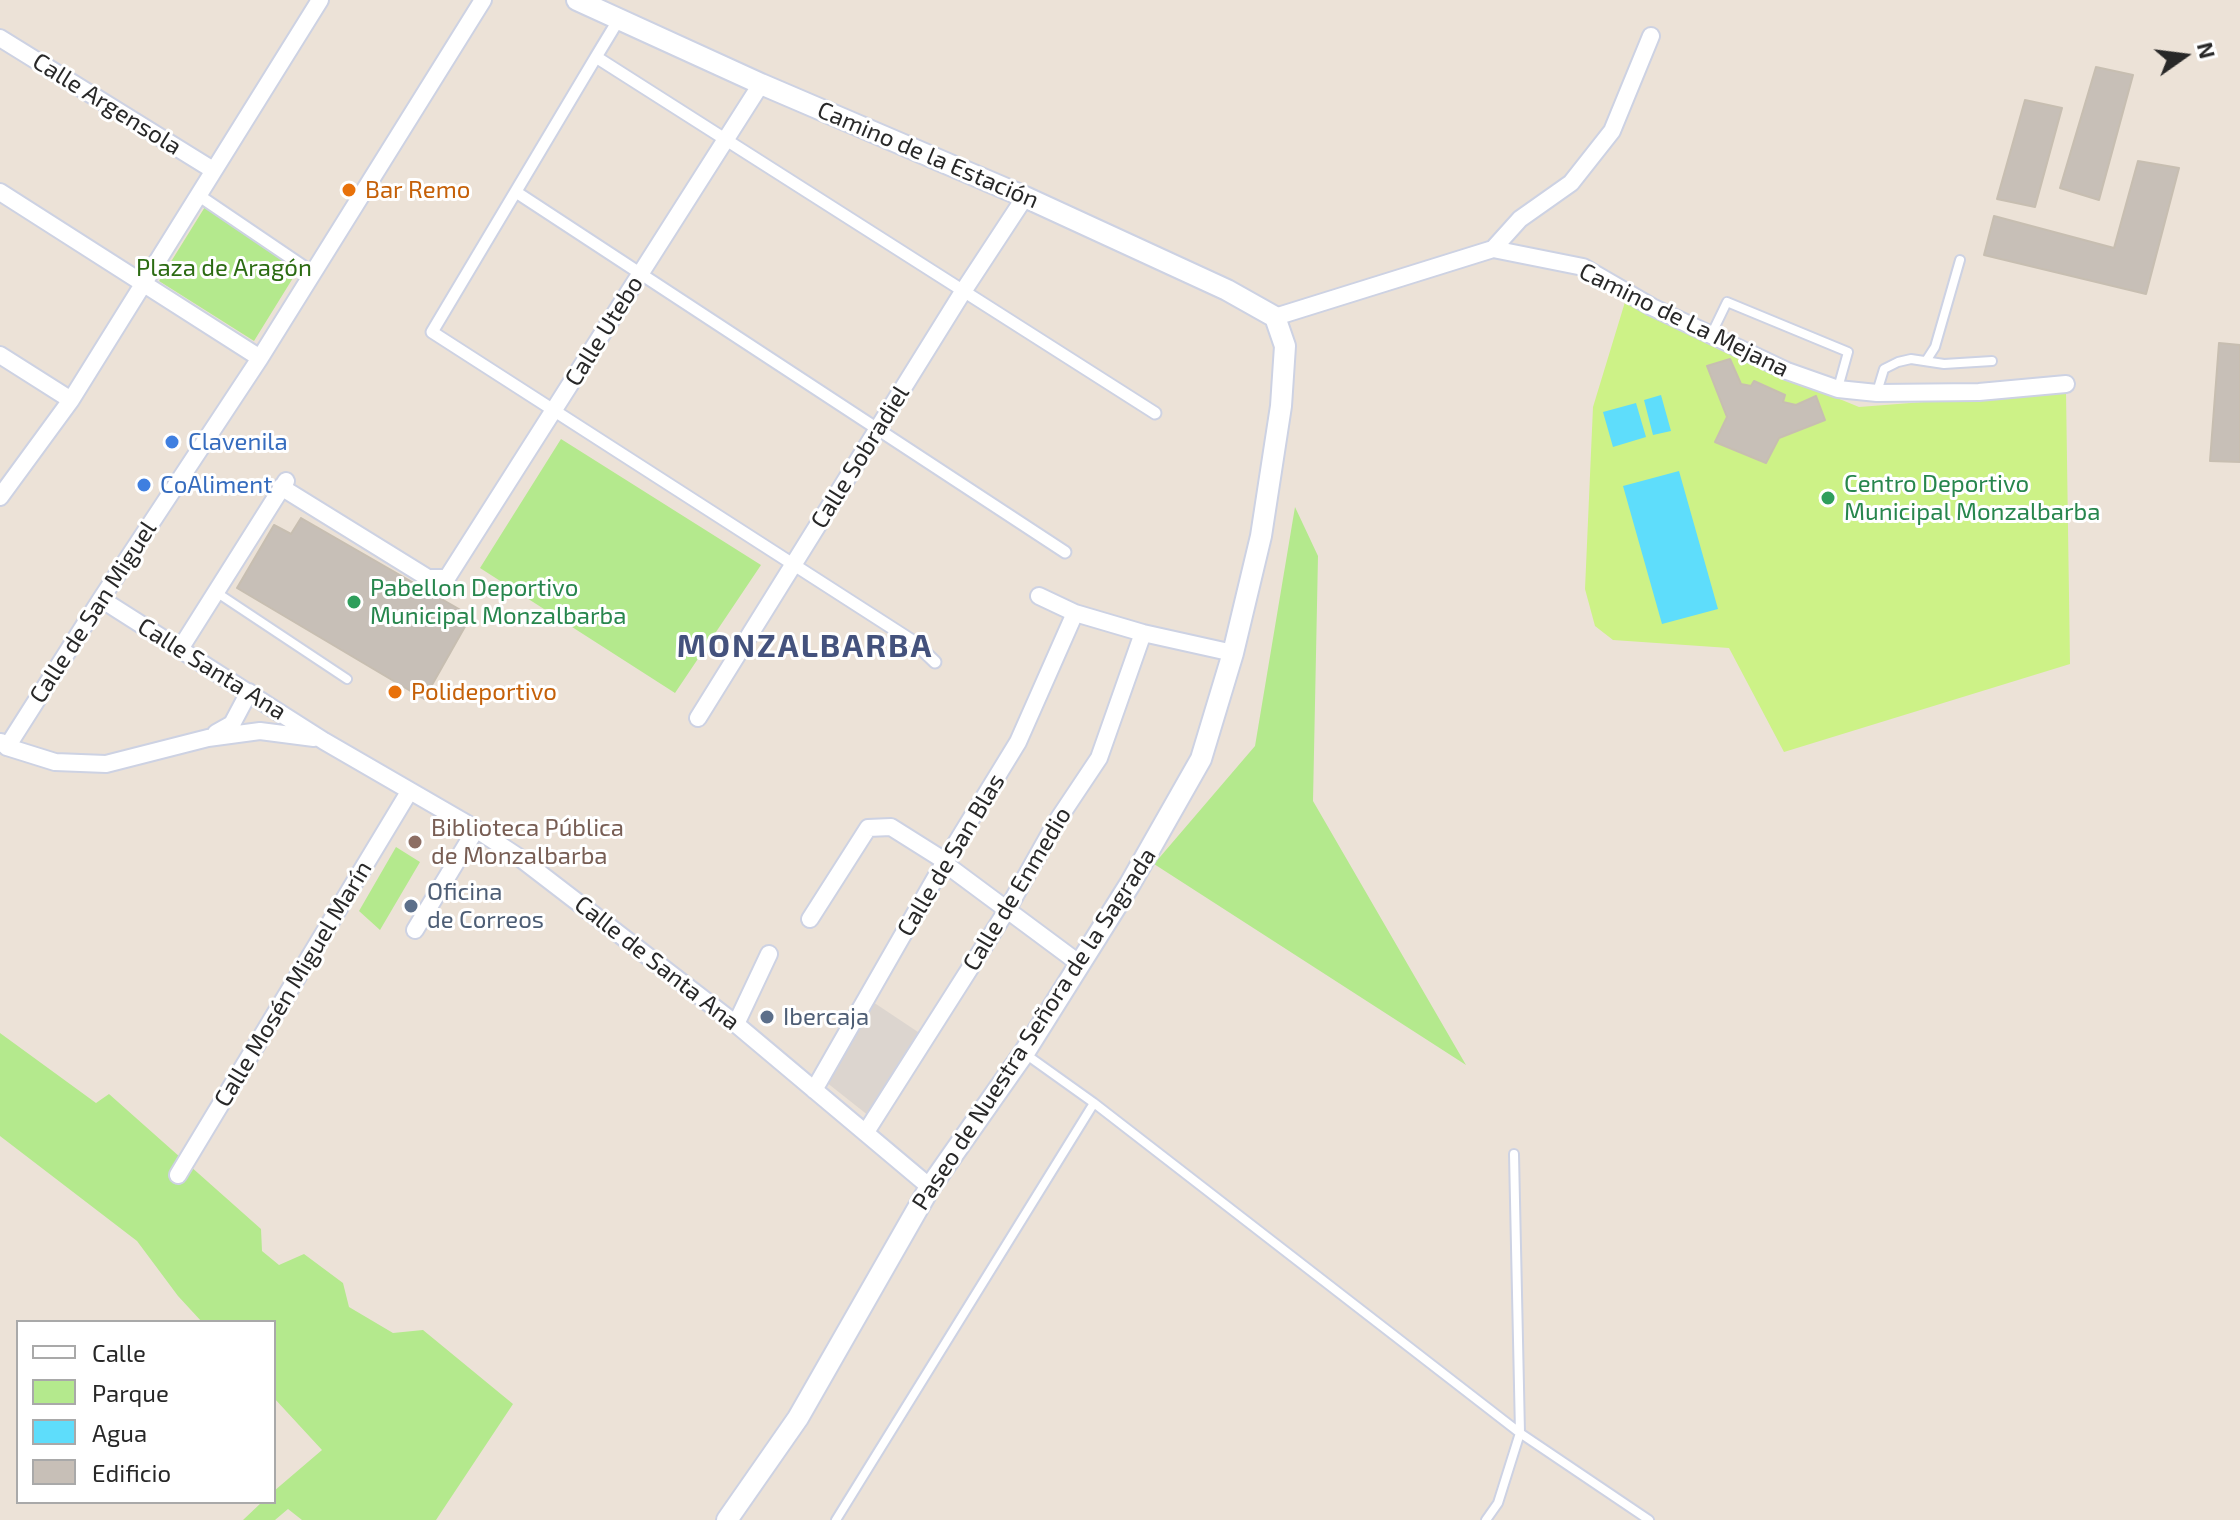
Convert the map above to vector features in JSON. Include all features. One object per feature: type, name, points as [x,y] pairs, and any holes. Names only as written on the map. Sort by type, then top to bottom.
[{"type":"street","points":[[0,497],[71,400],[320,0]]},
{"type":"street","points":[[0,192],[260,358],[483,0]]},
{"type":"street","name":"Camino de la Estación","points":[[577,0],[761,84],[1025,197],[1227,290],[1275,317]]},
{"type":"street","points":[[619,19],[432,332],[914,642],[935,662]]},
{"type":"street","points":[[1275,317],[1493,249],[1520,219],[1571,183],[1612,131],[1651,36]]},
{"type":"street","name":"Calle Argensola","points":[[0,38],[213,170]]},
{"type":"street","points":[[596,57],[1155,413]]},
{"type":"street","name":"Calle Utebo","points":[[216,592],[284,483],[428,578],[447,578],[761,84]]},
{"type":"street","points":[[516,192],[1065,552]]},
{"type":"street","points":[[198,195],[313,273]]},
{"type":"street","name":"Calle Sobradiel","points":[[698,718],[1025,197]]},
{"type":"street","name":"Camino de La Mejana","points":[[1493,249],[1583,267],[1652,307],[1787,371],[1838,389],[1877,393],[1979,392],[2066,384]]},
{"type":"street","name":"Paseo de Nuestra Señora de la Sagrada","points":[[727,1520],[798,1418],[930,1187],[1024,1053],[1130,884],[1201,759],[1233,653],[1261,536],[1281,406],[1285,346],[1275,317]]},
{"type":"street","points":[[0,355],[71,400]]},
{"type":"street","name":"Calle de San Miguel","points":[[4,744],[260,358]]},
{"type":"street","points":[[180,649],[216,592]]},
{"type":"street","points":[[1039,596],[1075,613],[1143,633],[1233,653]]},
{"type":"street","name":"Calle Santa Ana","points":[[101,599],[324,741]]},
{"type":"street","name":"Calle de San Blas","points":[[814,1090],[944,862],[1018,742],[1075,613]]},
{"type":"street","name":"Calle de Enmedio","points":[[866,1132],[1099,758],[1143,633]]},
{"type":"street","points":[[208,738],[232,724],[249,692]]},
{"type":"street","points":[[4,744],[55,762],[106,764],[208,738],[260,731],[293,733],[324,741]]},
{"type":"street","name":"Calle de Santa Ana","points":[[324,741],[520,858],[736,1024],[930,1187]]},
{"type":"street","name":"Calle Mosén Miguel Marín","points":[[178,1175],[409,792]]},
{"type":"street","points":[[810,919],[868,828],[891,827],[944,862],[1080,964]]},
{"type":"street","points":[[415,930],[476,829]]},
{"type":"street","points":[[736,1024],[769,954]]},
{"type":"lane","points":[[1926,361],[1935,347],[1960,260]]},
{"type":"lane","points":[[1711,335],[1727,302],[1848,352],[1838,389]]},
{"type":"lane","points":[[1877,393],[1884,369],[1898,362],[1911,359],[1944,364],[1992,361]]},
{"type":"lane","points":[[216,592],[347,679]]},
{"type":"lane","points":[[1024,1053],[1094,1103],[1520,1433],[1649,1520]]},
{"type":"lane","points":[[836,1520],[1094,1103]]},
{"type":"lane","points":[[1486,1520],[1498,1503],[1520,1433],[1514,1154]]},
{"type":"green space","name":"Plaza de Aragón","points":[[208,202],[301,265],[254,341],[159,281]]},
{"type":"green space","name":"Centro Deportivo Municipal Monzalbarba","points":[[1625,302],[1720,350],[1859,407],[2066,391],[2070,664],[1784,752],[1729,648],[1613,640],[1595,626],[1585,589],[1593,407]]},
{"type":"green space","points":[[561,439],[761,565],[675,693],[480,568]]},
{"type":"green space","points":[[1295,507],[1318,556],[1313,801],[1466,1065],[1154,864],[1255,746]]},
{"type":"green space","points":[[396,847],[420,862],[380,930],[359,911]]},
{"type":"green space","points":[[0,1033],[96,1103],[109,1094],[261,1229],[262,1251],[279,1265],[304,1254],[343,1283],[349,1307],[393,1333],[423,1330],[513,1404],[436,1520],[302,1520],[288,1509],[275,1520],[243,1520],[260,1504],[276,1504],[276,1489],[322,1450],[276,1400],[276,1320],[200,1320],[137,1241],[0,1136]]},
{"type":"shaded area","points":[[873,1002],[921,1034],[869,1116],[826,1082]]},
{"type":"water","points":[[1661,395],[1671,431],[1653,435],[1644,400]]},
{"type":"water","points":[[1636,403],[1646,437],[1613,447],[1603,412]]},
{"type":"water","points":[[1679,471],[1718,609],[1662,624],[1623,486]]},
{"type":"building","points":[[2096,67],[2133,75],[2099,200],[2060,188]]},
{"type":"building","points":[[2025,100],[2062,108],[2035,207],[1997,199]]},
{"type":"building","points":[[2138,161],[2179,168],[2146,294],[1984,255],[1994,216],[2114,248]]},
{"type":"building","points":[[2219,343],[2240,345],[2240,462],[2210,461]]},
{"type":"building","points":[[1730,359],[1741,384],[1751,386],[1754,381],[1785,395],[1783,402],[1796,405],[1816,396],[1825,420],[1779,438],[1766,463],[1715,442],[1727,417],[1707,366]]},
{"type":"building","name":"Pabellon Deportivo Municipal Monzalbarba","points":[[301,518],[471,616],[424,699],[237,588],[274,525],[291,534]]},
{"type":"place","name":"Bar Remo","points":[[349,190]]},
{"type":"place","name":"Clavenila","points":[[172,442]]},
{"type":"place","name":"CoAliment","points":[[144,485]]},
{"type":"place","name":"Centro Deportivo Municipal Monzalbarba","points":[[1828,498]]},
{"type":"place","name":"Pabellon Deportivo Municipal Monzalbarba","points":[[354,602]]},
{"type":"place","name":"Polideportivo","points":[[395,692]]},
{"type":"place","name":"Biblioteca Pública de Monzalbarba","points":[[415,842]]},
{"type":"place","name":"Oficina de Correos","points":[[411,906]]},
{"type":"place","name":"Ibercaja","points":[[767,1017]]},
{"type":"district","name":"MONZALBARBA","points":[[805,646]]}]
